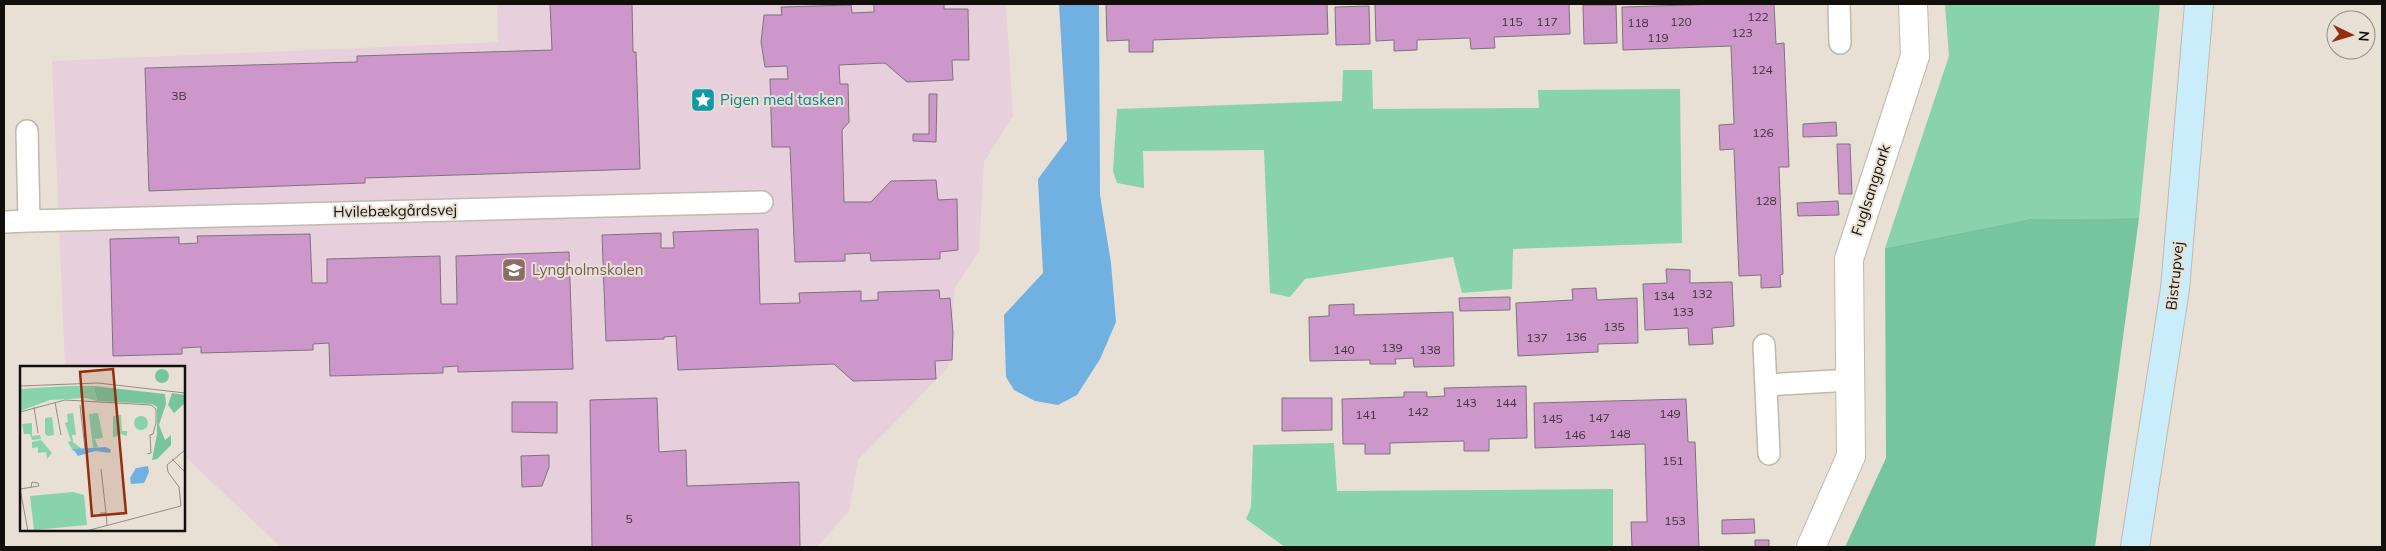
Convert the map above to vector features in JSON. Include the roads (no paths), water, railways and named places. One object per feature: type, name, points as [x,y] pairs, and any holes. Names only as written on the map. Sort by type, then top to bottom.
[{"type":"main road","name":"Bistrupvej","points":[[2135,547],[2175,289],[2199,4]]},
{"type":"street","name":"Fuglsangpark","points":[[1811,547],[1851,456],[1849,259],[1915,56],[1913,4]]},
{"type":"lane","points":[[1839,4],[1840,43]]},
{"type":"lane","points":[[27,131],[29,221]]},
{"type":"lane","name":"Hvilebækgårdsvej","points":[[4,222],[762,202]]},
{"type":"lane","points":[[1764,345],[1769,454]]},
{"type":"lane","points":[[1766,385],[1850,380]]},
{"type":"water","points":[[1059,4],[1099,4],[1100,195],[1111,263],[1116,322],[1100,359],[1077,395],[1058,405],[1035,401],[1014,390],[1006,377],[1004,315],[1043,273],[1038,179],[1067,140]]},
{"type":"place","name":"Pigen med tasken","points":[[703,100]]},
{"type":"place","name":"Lyngholmskolen","points":[[514,270]]}]
